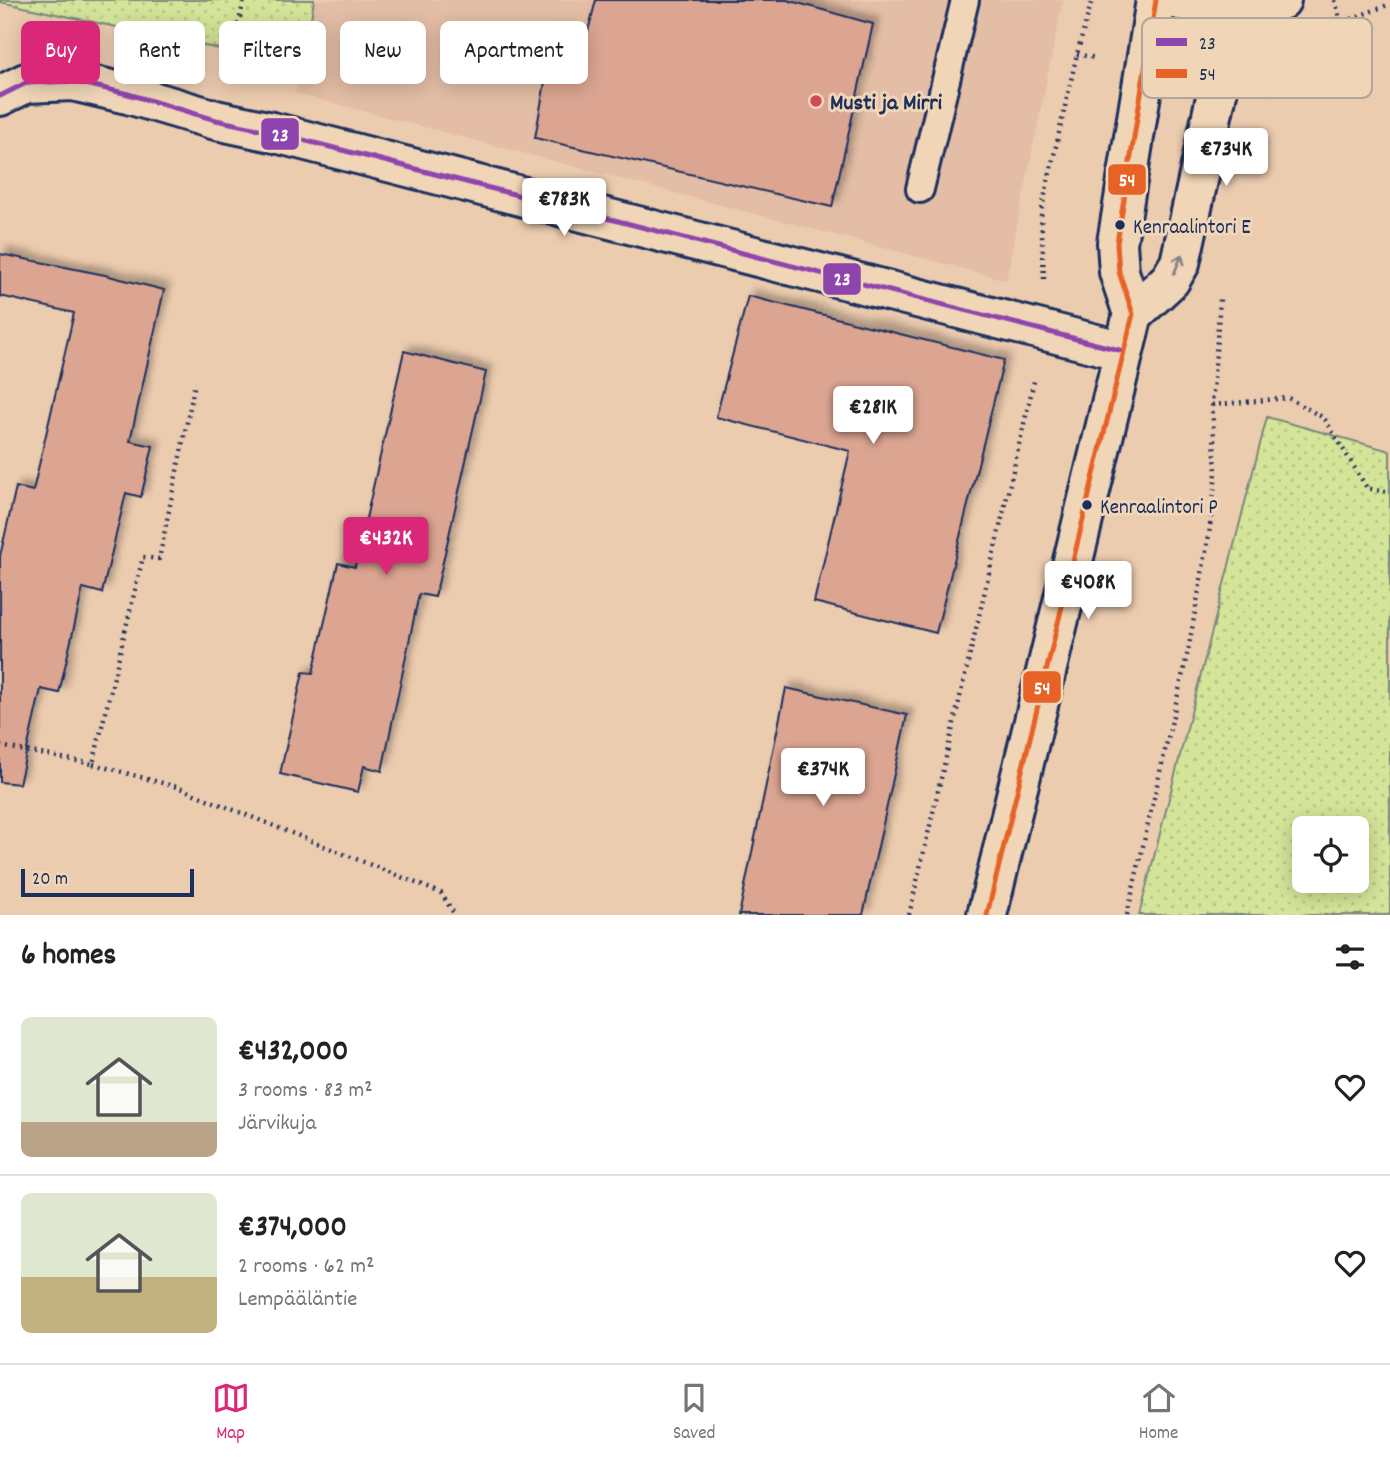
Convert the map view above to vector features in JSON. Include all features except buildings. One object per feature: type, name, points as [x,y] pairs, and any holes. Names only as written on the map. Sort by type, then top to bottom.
[{"type":"street","points":[[1153,18],[1156,0]]},
{"type":"street","points":[[1179,0],[1238,6],[1280,0]]},
{"type":"street","points":[[0,96],[26,83],[73,81],[216,120],[285,135],[1123,351]]},
{"type":"street","points":[[1133,314],[1116,258],[1142,87]]},
{"type":"street","points":[[987,915],[1133,314],[1170,280],[1180,263],[1216,98]]},
{"type":"lane","points":[[919,189],[965,0]]},
{"type":"path","points":[[216,120],[244,0]]},
{"type":"path","points":[[909,915],[1046,332],[1041,212],[1092,0]]},
{"type":"path","points":[[1335,0],[1340,18]]},
{"type":"path","points":[[1354,18],[1390,4]]},
{"type":"path","points":[[1127,915],[1188,651],[1209,535],[1216,472],[1212,405],[1222,293]]},
{"type":"path","points":[[93,764],[144,557],[159,559],[195,383]]},
{"type":"path","points":[[1212,405],[1288,398],[1324,418],[1367,488],[1390,493]]},
{"type":"path","points":[[0,746],[93,764],[177,787],[441,893],[455,915]]},
{"type":"shaded area","points":[[312,0],[1063,0],[1006,280],[295,93],[297,84],[326,84],[326,21],[308,21]]},
{"type":"green space","points":[[314,0],[311,21],[219,21],[219,49],[205,46],[205,21],[114,21],[114,26],[100,23],[100,21],[89,21],[0,2]]},
{"type":"green space","points":[[1267,417],[1390,451],[1390,915],[1139,915]]},
{"type":"transit line","name":"54","points":[[1153,18],[1156,0]]},
{"type":"transit line","name":"23","points":[[0,96],[26,83],[73,81],[216,120],[272,132],[1123,351]]},
{"type":"transit line","name":"54","points":[[987,915],[1133,314],[1119,272],[1117,243],[1142,87]]},
{"type":"place","name":"Musti ja Mirri","points":[[816,101]]},
{"type":"place","name":"Kenraalintori E","points":[[1120,225]]},
{"type":"place","name":"Kenraalintori P","points":[[1087,505]]}]
